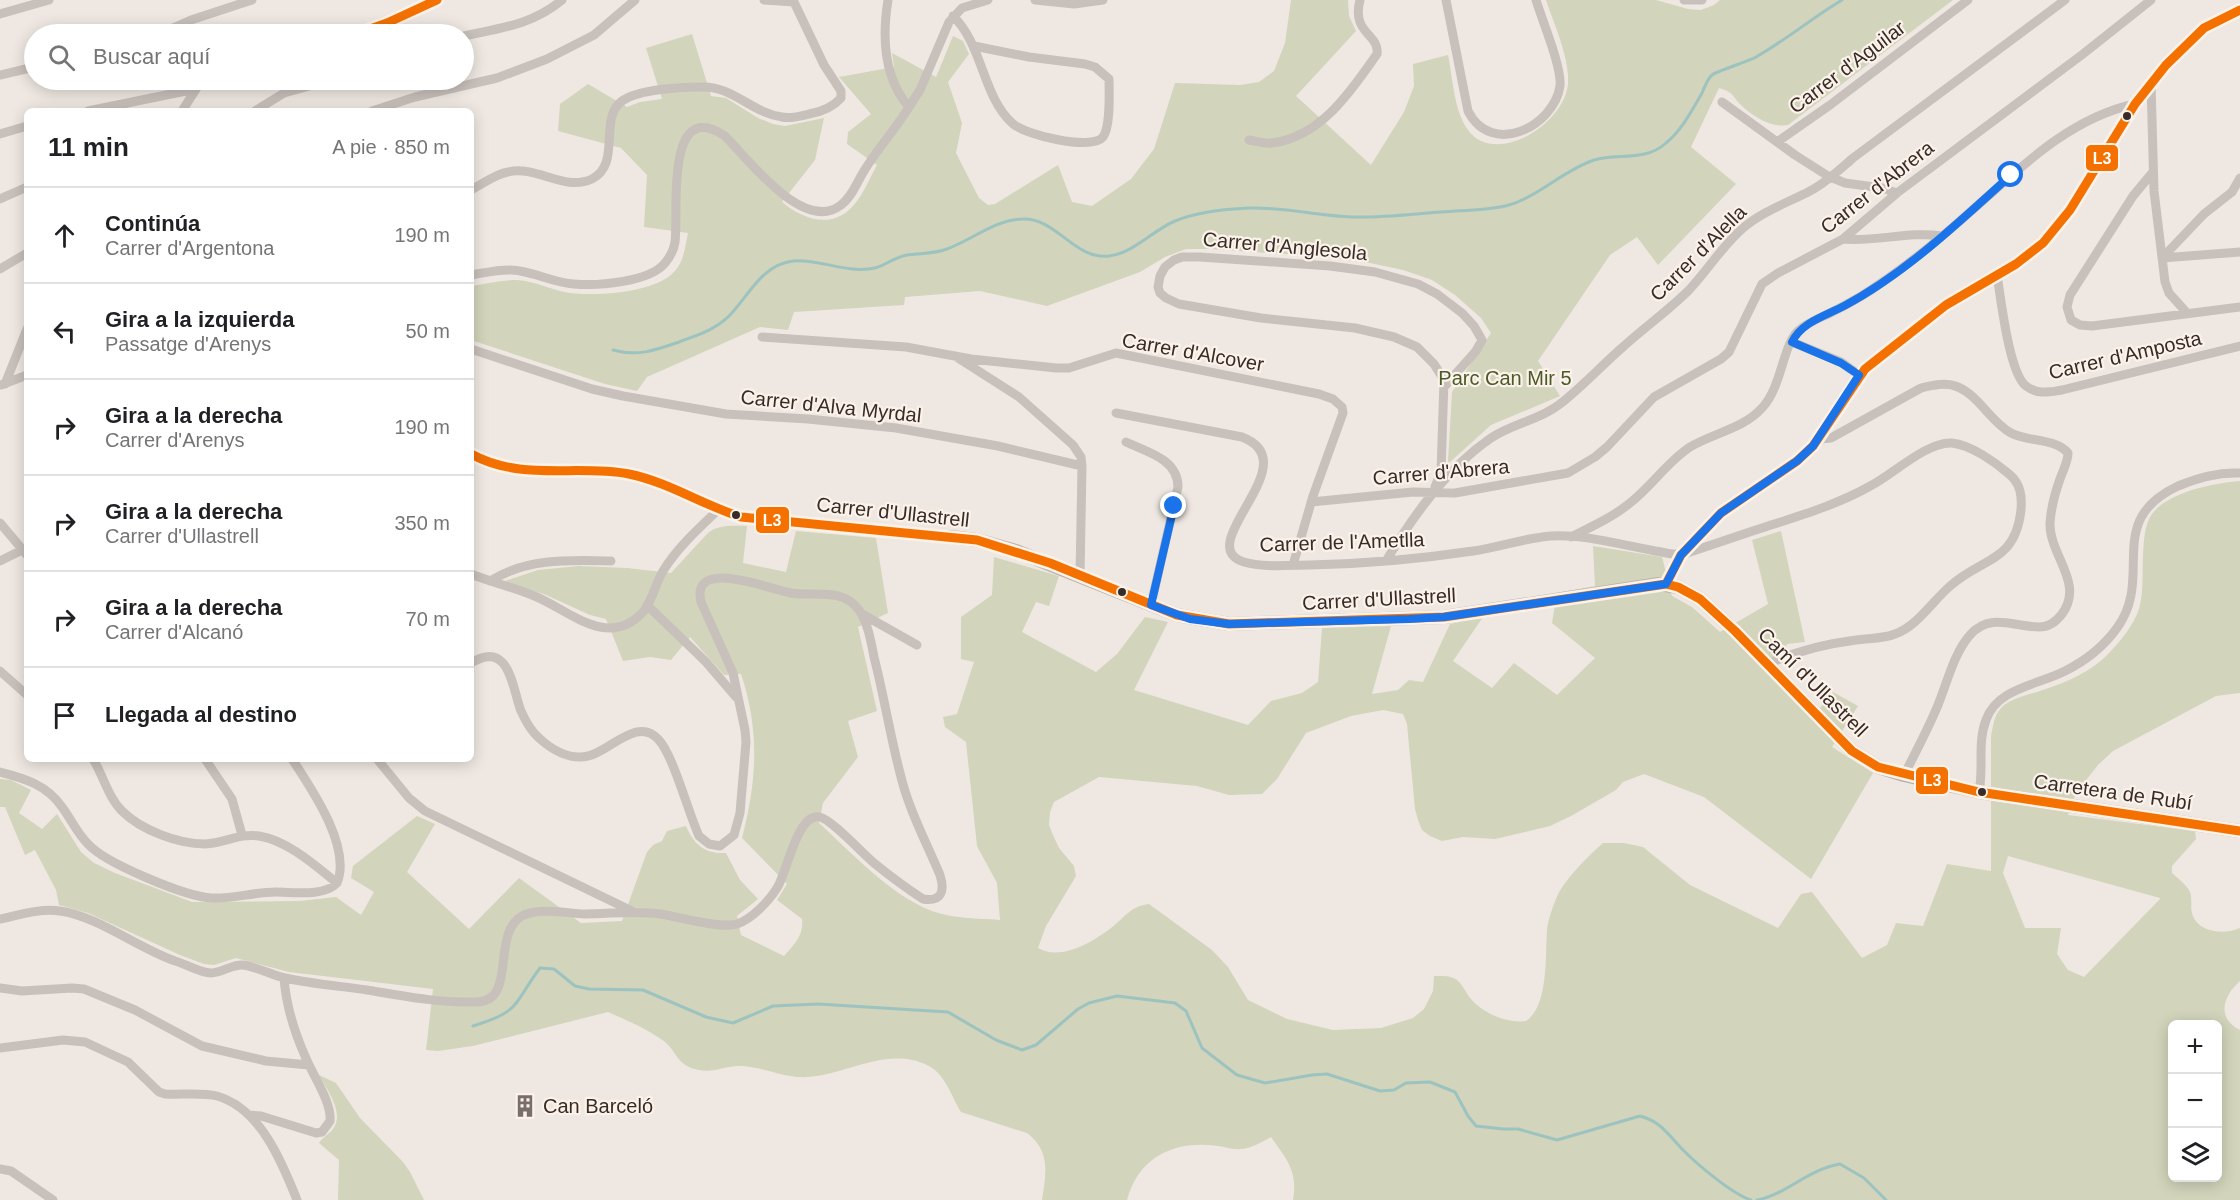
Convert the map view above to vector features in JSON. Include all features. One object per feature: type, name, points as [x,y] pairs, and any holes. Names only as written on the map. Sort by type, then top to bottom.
[{"type":"street","points":[[0,14],[49,0]]},
{"type":"street","points":[[182,24],[252,0]]},
{"type":"street","points":[[384,24],[437,0]]},
{"type":"street","points":[[474,34],[510,27],[538,16],[562,0]]},
{"type":"street","points":[[474,83],[497,78],[547,59],[594,35],[635,0]]},
{"type":"street","points":[[474,188],[498,175],[515,171],[536,173],[570,183],[596,177],[603,170],[606,162],[612,114],[616,106],[622,101],[641,94],[702,87],[723,89],[760,110],[783,118],[828,108],[841,98],[841,91],[824,65],[795,1],[764,0]]},
{"type":"street","points":[[888,0],[885,30],[886,56],[892,81],[900,97],[909,107]]},
{"type":"street","points":[[474,275],[509,269],[574,285],[612,283],[633,279],[661,267],[667,261],[675,243],[681,147],[688,135],[704,127],[715,129],[725,136],[777,190],[799,206],[816,212],[831,211],[841,206],[920,90],[942,34],[953,16],[962,8],[988,0]]},
{"type":"street","points":[[1035,0],[1074,4],[1103,0]]},
{"type":"street","points":[[1249,140],[1270,144],[1293,136],[1318,123],[1344,99],[1377,54],[1378,48],[1360,27],[1358,11],[1360,0]]},
{"type":"street","points":[[1446,0],[1468,111],[1477,126],[1501,135],[1533,125],[1554,102],[1558,94],[1560,78],[1536,0]]},
{"type":"street","points":[[1684,0],[1702,0]]},
{"type":"street","name":"Carrer d'Aguilar","points":[[1777,142],[1830,105],[1968,0]]},
{"type":"street","name":"Carrer d'Alella","points":[[1386,561],[1414,518],[1470,454],[1491,437],[1521,422],[1540,416],[1570,396],[1602,365],[1689,290],[1742,229],[1768,210],[1812,190],[1831,178],[1868,146],[2065,0]]},
{"type":"street","name":"Carrer d'Abrera","points":[[1311,502],[1413,492],[1455,493],[1557,476],[1577,469],[1607,447],[1654,397],[1721,359],[1729,352],[1762,284],[1778,273],[1843,239],[1897,193],[2083,54],[2151,0]]},
{"type":"street","points":[[1666,584],[1681,555],[1728,507],[1797,461],[1820,439],[1859,375],[1875,360],[1930,317],[2035,250],[2057,227],[2135,104],[2172,57],[2197,33],[2213,22],[2240,10]]},
{"type":"street","points":[[953,16],[964,27],[974,46],[984,76],[1004,113],[1017,127],[1027,133],[1077,142],[1092,143],[1104,136],[1108,118],[1109,79],[1095,67],[974,46]]},
{"type":"street","points":[[0,75],[24,69]]},
{"type":"street","points":[[2151,84],[2153,172],[2166,288],[2187,313]]},
{"type":"street","points":[[103,108],[190,90]]},
{"type":"street","points":[[184,108],[195,90]]},
{"type":"street","points":[[260,108],[284,93],[295,90]]},
{"type":"street","points":[[381,108],[445,90]]},
{"type":"street","points":[[1722,102],[1831,178],[1897,193]]},
{"type":"street","points":[[1571,537],[1612,516],[1629,504],[1668,465],[1690,447],[1732,429],[1761,410],[1776,385],[1796,334],[1804,327],[1867,293],[1942,236],[2046,147],[2092,119],[2114,109],[2135,104]]},
{"type":"street","points":[[0,134],[24,127]]},
{"type":"street","points":[[2153,172],[2133,196],[2070,295],[2068,312],[2071,320],[2092,326],[2240,307]]},
{"type":"street","points":[[2162,258],[2204,214],[2239,184]]},
{"type":"street","points":[[0,199],[24,188]]},
{"type":"street","points":[[1843,239],[1860,240],[1923,234],[1942,236]]},
{"type":"street","points":[[2162,258],[2240,252]]},
{"type":"street","points":[[0,269],[24,255]]},
{"type":"street","name":"Carrer d'Anglesola","points":[[1434,493],[1441,471],[1443,380],[1434,364],[1409,342],[1355,328],[1261,318],[1179,304],[1160,293],[1158,287],[1160,276],[1169,263],[1182,257],[1222,257],[1350,268],[1375,272],[1418,284],[1437,294],[1462,313],[1474,326],[1482,340],[1476,351],[1444,387]]},
{"type":"street","name":"Carrer d'Amposta","points":[[1997,275],[2014,368],[2023,382],[2037,391],[2048,393],[2240,346]]},
{"type":"street","points":[[3,385],[24,336]]},
{"type":"street","name":"Carrer d'Alcover","points":[[762,337],[906,347],[1002,363],[1063,368],[1116,353],[1333,399],[1342,407],[1343,413],[1311,502],[1293,565]]},
{"type":"street","points":[[1792,342],[1841,363],[1859,375]]},
{"type":"street","name":"Carrer d'Alva Myrdal","points":[[474,350],[592,389],[623,396],[726,414],[864,424],[949,436],[1082,466]]},
{"type":"street","points":[[952,355],[1019,397],[1073,445],[1081,458],[1080,576]]},
{"type":"street","points":[[3,385],[24,376]]},
{"type":"street","points":[[1820,439],[1831,438],[1921,388],[1935,384],[1948,384],[1962,389],[2009,432],[2052,444],[2068,453],[2053,505],[2050,525],[2053,540],[2069,582],[2070,597],[2065,610],[2055,622],[2046,627],[1993,621],[1982,625],[1971,634],[1962,648],[1904,775]]},
{"type":"street","name":"Carrer de l'Ametlla","points":[[1116,413],[1242,437],[1256,444],[1264,456],[1264,468],[1230,539],[1230,550],[1235,558],[1246,562],[1293,565],[1386,561],[1470,552],[1550,536],[1571,537],[1681,555]]},
{"type":"street","points":[[1126,442],[1166,462],[1178,477],[1178,487],[1151,605]]},
{"type":"street","points":[[1681,555],[1833,504],[1873,485],[1924,452],[1947,443],[1957,444],[1982,456],[2009,474],[2016,482],[2020,491],[2021,505],[2018,525],[2011,543],[2001,554],[1966,573],[1951,585],[1909,626],[1890,636],[1851,640],[1810,649],[1768,664]]},
{"type":"street","name":"Carrer d'Ullastrell","points":[[474,456],[488,464],[506,469],[626,474],[651,481],[718,510],[741,517],[978,540],[1016,550],[1190,619],[1229,624],[1444,617],[1666,584]]},
{"type":"street","points":[[1979,792],[1982,735],[1986,719],[1994,705],[2006,695],[2082,662],[2108,638],[2124,618],[2132,587],[2137,528],[2143,512],[2167,491],[2185,483],[2220,474],[2240,473]]},
{"type":"street","points":[[474,575],[533,595],[576,619],[600,627],[620,627],[638,616],[647,605],[668,564],[693,534],[718,510]]},
{"type":"street","points":[[0,523],[24,552]]},
{"type":"street","points":[[0,561],[24,553]]},
{"type":"street","points":[[490,581],[513,568],[542,562],[611,561]]},
{"type":"street","points":[[0,919],[43,911],[68,912],[91,921],[159,956],[212,973],[242,965],[284,978],[424,999],[485,1002],[492,997],[501,980],[510,928],[524,915],[534,912],[588,914],[634,912],[715,924],[737,924],[758,910],[778,888],[801,828],[806,821],[820,817],[834,826],[896,881],[923,899],[937,898],[942,893],[944,886],[940,875],[903,787],[870,637],[858,608],[842,596],[793,594],[732,578],[720,578],[707,582],[701,590],[701,602],[729,664],[746,742],[740,813],[734,835],[725,844],[715,847],[699,836],[668,756],[658,738],[645,732],[637,732],[620,738],[603,750],[587,756],[561,753],[538,737],[531,728],[521,712],[511,676],[504,664],[489,657],[474,662]]},
{"type":"street","name":"Camí d'Ullastrell","points":[[1666,584],[1678,587],[1700,599],[1736,631],[1852,751],[1878,767],[1979,792]]},
{"type":"street","points":[[647,605],[706,662],[738,699]]},
{"type":"street","points":[[862,614],[917,645]]},
{"type":"street","points":[[0,672],[24,693]]},
{"type":"street","points":[[95,762],[116,804],[140,826],[170,837],[206,844],[242,835],[262,836],[278,842],[313,863],[337,883]]},
{"type":"street","points":[[208,762],[232,799],[242,835]]},
{"type":"street","points":[[0,771],[26,779],[45,789],[62,807],[88,845],[102,857],[193,895],[227,898],[273,892],[309,892],[329,889],[337,883],[340,864],[334,834],[294,762]]},
{"type":"street","points":[[379,762],[409,798],[425,811],[634,912]]},
{"type":"street","name":"Carretera de Rubí","points":[[1979,792],[2240,831]]},
{"type":"street","points":[[249,1115],[261,1116],[307,1131],[322,1132],[330,1121],[331,1114],[289,1013],[284,978]]},
{"type":"street","points":[[0,988],[33,991],[84,989],[135,1010],[202,1046],[266,1061],[309,1065]]},
{"type":"street","points":[[0,1048],[63,1040],[85,1042],[128,1062],[159,1092],[218,1096],[236,1105],[249,1115],[273,1149],[297,1200]]},
{"type":"street","points":[[0,1169],[11,1171],[53,1200]]},
{"type":"green space","name":"Parc Can Mir 5","points":[[1291,0],[1348,0],[1349,16],[1356,31],[1296,96],[1371,165],[1404,112],[1414,86],[1413,64],[1448,55],[1463,122],[1468,130],[1480,140],[1494,144],[1510,143],[1542,126],[1564,99],[1568,84],[1567,64],[1546,0],[1656,0],[1688,9],[1701,10],[1720,0],[1953,0],[1788,125],[1776,125],[1757,117],[1730,93],[1719,88],[1691,147],[1736,184],[1658,265],[1637,237],[1610,255],[1538,361],[1560,396],[1491,425],[1449,463],[1452,392],[1491,333],[1481,318],[1455,295],[1432,280],[1403,270],[1370,263],[1314,256],[1186,249],[1165,257],[1140,272],[1047,306],[980,291],[905,297],[904,305],[794,312],[788,330],[760,327],[647,377],[637,391],[605,384],[474,341],[474,285],[517,280],[571,293],[625,292],[653,285],[665,279],[680,264],[688,233],[644,227],[647,175],[621,148],[558,131],[560,104],[588,84],[627,107],[640,102],[662,99],[646,48],[692,34],[711,96],[726,98],[758,118],[773,124],[785,126],[824,118],[815,160],[782,202],[806,217],[824,220],[842,215],[854,205],[877,165],[847,144],[848,132],[871,114],[839,77],[894,67],[892,53],[936,77],[953,36],[963,41],[969,54],[948,82],[962,123],[956,153],[979,198],[988,205],[995,204],[1058,165],[1072,202],[1092,206],[1131,179],[1154,149],[1175,83],[1240,85],[1259,82],[1274,71],[1285,43]]},
{"type":"green space","points":[[2240,481],[2240,693],[2216,696],[2113,751],[2098,765],[2076,793],[2068,815],[2195,831],[2196,839],[2172,866],[2172,873],[2189,890],[2192,913],[2200,925],[2220,932],[2240,928],[2240,981],[2229,993],[2225,1013],[2232,1025],[2240,1030],[2240,1200],[1293,1200],[1294,1181],[1290,1166],[1271,1137],[1245,1148],[1187,1146],[1161,1154],[1140,1172],[1127,1200],[1042,1200],[1045,1164],[1040,1147],[1035,1140],[1027,1133],[961,1112],[939,1073],[927,1065],[912,1060],[882,1060],[807,1077],[734,1066],[710,1071],[699,1070],[685,1065],[666,1043],[655,1035],[608,1012],[473,1046],[438,1051],[426,1050],[433,989],[289,972],[236,958],[214,965],[204,964],[88,913],[59,905],[56,890],[35,850],[25,855],[5,807],[0,807],[0,779],[11,780],[31,790],[19,813],[42,829],[57,814],[81,852],[94,863],[192,902],[300,901],[336,897],[361,915],[374,892],[351,878],[353,866],[417,816],[435,824],[407,872],[469,929],[519,878],[581,923],[622,921],[647,852],[653,845],[662,841],[667,831],[686,826],[701,847],[712,852],[726,853],[740,880],[758,899],[737,916],[741,935],[784,956],[800,935],[802,919],[777,900],[787,884],[742,838],[751,796],[754,736],[741,674],[724,675],[690,637],[671,660],[650,657],[623,661],[606,619],[590,615],[546,595],[505,581],[538,570],[579,566],[671,573],[707,534],[726,526],[747,526],[743,563],[786,572],[796,531],[876,538],[888,613],[858,627],[877,711],[848,721],[858,757],[823,803],[819,823],[886,884],[916,904],[948,916],[1000,920],[997,883],[977,846],[966,742],[945,727],[943,717],[957,714],[974,662],[961,659],[961,617],[992,595],[994,557],[1059,576],[1049,606],[1036,602],[1022,632],[1096,672],[1117,654],[1145,617],[1168,622],[1134,690],[1248,725],[1271,701],[1302,693],[1318,682],[1322,628],[1391,626],[1372,694],[1398,690],[1409,680],[1423,682],[1450,624],[1483,617],[1453,661],[1492,688],[1514,663],[1557,695],[1595,658],[1552,623],[1557,593],[1595,586],[1593,546],[1662,557],[1672,596],[1692,607],[1720,632],[1768,604],[1752,540],[1781,531],[1805,642],[1787,644],[1772,678],[1811,719],[1833,692],[1858,706],[1832,747],[1873,773],[1811,879],[1704,797],[1644,774],[1623,782],[1616,790],[1550,826],[1495,839],[1463,837],[1442,841],[1422,830],[1418,820],[1407,724],[1403,714],[1383,710],[1351,716],[1306,733],[1277,779],[1262,794],[1229,795],[1197,786],[1099,777],[1054,802],[1049,825],[1059,848],[1074,866],[1076,876],[1046,926],[1038,948],[1056,952],[1076,948],[1103,934],[1133,910],[1149,904],[1212,950],[1228,967],[1248,1000],[1287,1019],[1333,1030],[1381,1028],[1413,1018],[1424,1009],[1433,991],[1434,976],[1440,976],[1457,980],[1471,999],[1489,1013],[1511,1021],[1526,1021],[1539,1004],[1546,966],[1550,914],[1559,892],[1570,877],[1603,843],[1624,843],[1643,847],[1690,885],[1778,928],[1801,894],[1812,892],[1862,958],[1887,945],[1896,923],[1923,926],[1947,864],[1991,871],[1991,736],[1999,710],[2015,699],[2078,676],[2104,658],[2127,631],[2139,609],[2145,534],[2152,514],[2159,506],[2180,494]],"holes":[[[2008,856],[2160,898],[2084,977],[2068,970],[2057,954],[2061,928],[2025,928],[2003,873]]]},
{"type":"green space","points":[[319,1075],[336,1083],[360,1118],[403,1162],[424,1200],[338,1200],[339,1160],[319,1143],[336,1123],[336,1109]]},
{"type":"waterway","points":[[613,350],[631,353],[647,352],[711,329],[736,309],[764,275],[772,268],[782,264],[803,261],[854,269],[875,268],[903,256],[947,249],[1003,222],[1013,220],[1035,220],[1056,231],[1086,252],[1097,256],[1109,256],[1127,251],[1175,221],[1221,210],[1262,208],[1363,217],[1484,209],[1509,205],[1531,196],[1583,164],[1603,158],[1641,155],[1658,149],[1682,126],[1712,75],[1756,57],[1842,0]]},
{"type":"waterway","points":[[473,1026],[509,1011],[540,968],[554,969],[575,986],[589,989],[643,990],[706,1017],[733,1023],[773,1006],[818,1004],[948,1012],[996,1040],[1022,1050],[1036,1045],[1078,1009],[1089,1003],[1117,996],[1175,1003],[1186,1011],[1202,1048],[1237,1075],[1265,1083],[1327,1074],[1380,1091],[1394,1090],[1406,1083],[1430,1082],[1455,1092],[1476,1126],[1518,1129],[1557,1140],[1640,1116],[1659,1125],[1689,1156],[1734,1192],[1751,1200]]},
{"type":"waterway","points":[[1757,1200],[1777,1193],[1817,1171],[1840,1164],[1864,1178],[1886,1200]]},
{"type":"transit line","name":"L3","points":[[384,24],[437,0]]},
{"type":"transit line","name":"L3","points":[[1666,584],[1681,555],[1721,513],[1797,461],[1813,446],[1865,369],[1946,305],[2016,264],[2043,243],[2070,210],[2135,104],[2166,65],[2204,28],[2240,10]]},
{"type":"transit line","name":"L3","points":[[474,455],[510,468],[549,471],[609,471],[629,474],[658,482],[741,517],[977,540],[1050,563],[1177,615],[1229,624],[1444,617],[1666,584],[1678,587],[1700,599],[1735,631],[1852,751],[1878,767],[1979,792],[2240,831]]},
{"type":"place","name":"Can Barceló","points":[[525,1106]]},
{"type":"route","points":[[1174,506],[1151,605],[1202,621],[1267,624],[1444,617],[1666,584],[1681,555],[1721,513],[1797,461],[1820,439],[1859,375],[1823,354],[1792,342],[1799,330],[1867,293],[1896,273],[1950,230],[2011,175]]}]
